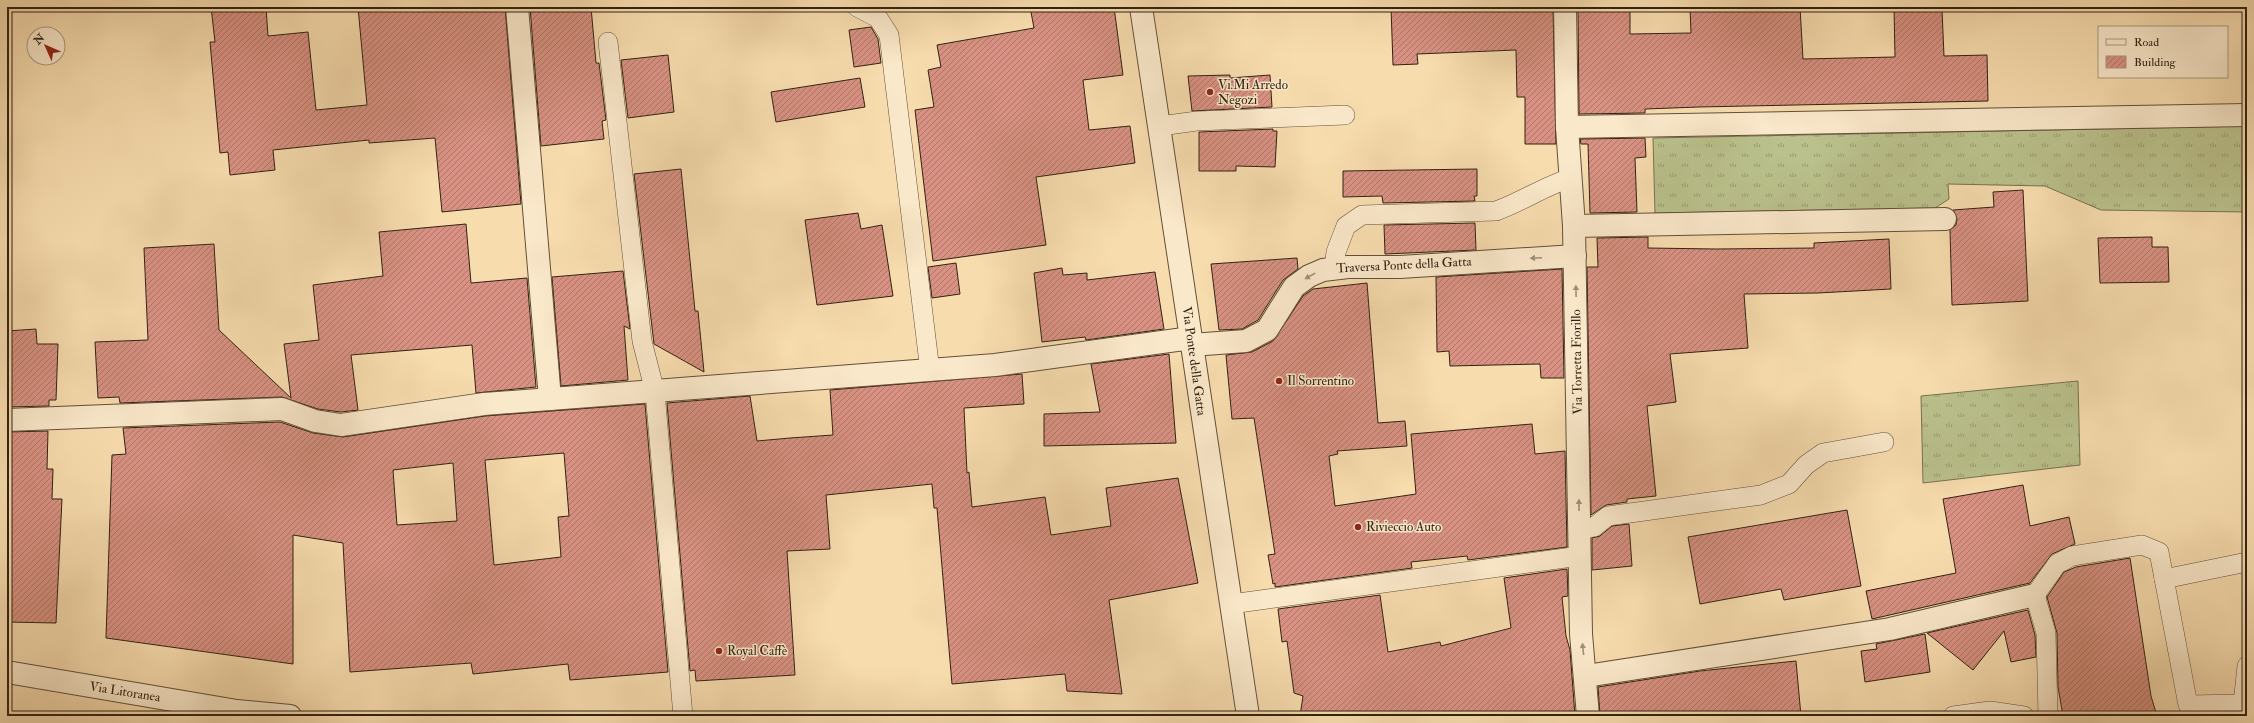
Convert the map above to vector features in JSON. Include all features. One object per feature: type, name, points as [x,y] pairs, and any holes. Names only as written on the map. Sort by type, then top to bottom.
[{"type":"street","points":[[517,7],[550,399]]},
{"type":"street","name":"Via Ponte della Gatta","points":[[1141,7],[1248,716]]},
{"type":"street","name":"Via Torretta Fiorillo","points":[[1565,7],[1567,127],[1575,256],[1581,634],[1586,676],[1588,716]]},
{"type":"street","points":[[1567,127],[2247,115]]},
{"type":"street","points":[[1574,226],[1945,219]]},
{"type":"street","name":"Traversa Ponte della Gatta","points":[[7,420],[282,409],[314,421],[341,425],[484,404],[995,365],[1191,341],[1246,341],[1267,330],[1294,287],[1309,276],[1323,270],[1334,268],[1400,266],[1575,256]]},
{"type":"street","points":[[1586,676],[1890,628],[2035,596]]},
{"type":"street","name":"Via Litoranea","points":[[7,672],[237,710],[290,716]]},
{"type":"lane","points":[[857,7],[878,18],[889,35],[930,370]]},
{"type":"lane","points":[[608,42],[642,341],[655,392],[683,716]]},
{"type":"lane","points":[[1160,126],[1197,121],[1345,115]]},
{"type":"lane","points":[[1334,268],[1336,252],[1346,226],[1362,215],[1496,211],[1514,205],[1551,184],[1571,178]]},
{"type":"lane","points":[[1580,530],[1594,527],[1608,516],[1761,495],[1789,484],[1806,465],[1823,453],[1884,442]]},
{"type":"lane","points":[[2048,716],[2046,633],[2035,596],[2056,564],[2072,556],[2142,545],[2159,552],[2188,705],[2243,704],[2247,666]]},
{"type":"lane","points":[[1231,604],[1580,556]]},
{"type":"lane","points":[[2164,579],[2247,562]]},
{"type":"lane","points":[[1953,716],[1990,711],[2024,716]]},
{"type":"green space","points":[[2247,126],[2247,212],[2101,210],[2045,186],[1948,184],[1949,199],[1935,208],[1655,213],[1653,138]]},
{"type":"green space","points":[[2078,381],[2080,465],[1923,483],[1921,396]]},
{"type":"building","points":[[211,7],[266,7],[268,36],[308,32],[316,110],[367,105],[358,7],[505,7],[521,204],[442,212],[435,138],[369,143],[369,140],[273,150],[275,170],[230,175],[228,152],[220,153],[210,42],[215,42]]},
{"type":"building","points":[[530,7],[591,7],[596,63],[599,63],[606,120],[602,121],[604,139],[541,146]]},
{"type":"building","points":[[1030,7],[1114,7],[1123,75],[1083,80],[1089,130],[1130,126],[1135,163],[1036,177],[1046,245],[933,261],[915,110],[934,107],[928,70],[941,67],[937,45],[1034,28]]},
{"type":"building","points":[[1391,7],[1553,7],[1556,144],[1525,144],[1525,97],[1517,97],[1516,50],[1417,54],[1418,64],[1393,65]]},
{"type":"building","points":[[1578,7],[1630,7],[1630,34],[1691,33],[1690,7],[1800,7],[1803,59],[1895,57],[1894,7],[1923,7],[1923,10],[1942,10],[1944,56],[1987,55],[1988,101],[1699,107],[1645,109],[1645,113],[1579,114]]},
{"type":"building","points":[[871,27],[878,39],[881,63],[854,67],[849,30]]},
{"type":"building","points":[[668,55],[674,112],[628,118],[621,60]]},
{"type":"building","points":[[1230,75],[1230,78],[1270,75],[1272,107],[1192,111],[1188,76]]},
{"type":"building","points":[[860,78],[865,107],[776,122],[771,92]]},
{"type":"building","points":[[1273,129],[1273,131],[1277,131],[1275,167],[1236,166],[1236,171],[1199,171],[1199,132]]},
{"type":"building","points":[[1645,138],[1646,157],[1635,158],[1637,212],[1590,213],[1588,144],[1581,144],[1580,139]]},
{"type":"building","points":[[681,169],[695,311],[698,311],[704,372],[654,344],[634,174]]},
{"type":"building","points":[[1477,169],[1477,196],[1474,196],[1475,201],[1383,203],[1382,196],[1343,197],[1343,171]]},
{"type":"building","points":[[2023,190],[2028,301],[1952,305],[1950,230],[1956,225],[1957,219],[1953,210],[1994,207],[1993,192]]},
{"type":"building","points":[[858,213],[861,229],[882,225],[893,296],[817,305],[805,220]]},
{"type":"building","points":[[1475,223],[1476,250],[1385,254],[1384,225]]},
{"type":"building","points":[[466,224],[471,283],[527,278],[536,387],[476,393],[472,345],[351,355],[358,410],[341,412],[318,409],[282,397],[120,403],[119,397],[98,398],[95,342],[148,340],[144,248],[214,244],[219,330],[291,398],[284,344],[319,340],[313,285],[383,276],[379,232]]},
{"type":"building","points":[[1648,237],[1648,248],[1716,249],[1814,248],[1814,243],[1889,239],[1891,289],[1818,293],[1744,294],[1748,348],[1670,354],[1676,402],[1647,406],[1656,496],[1627,499],[1627,502],[1606,505],[1591,515],[1587,267],[1598,267],[1597,238]]},
{"type":"building","points":[[2152,237],[2152,247],[2168,247],[2169,282],[2100,283],[2098,238]]},
{"type":"building","points":[[1297,258],[1298,269],[1283,280],[1258,320],[1242,329],[1219,330],[1211,264]]},
{"type":"building","points":[[956,263],[960,294],[932,298],[928,267]]},
{"type":"building","points":[[1062,268],[1063,275],[1087,273],[1087,280],[1155,272],[1164,329],[1086,340],[1085,337],[1042,342],[1034,273]]},
{"type":"building","points":[[1562,269],[1564,378],[1541,378],[1540,364],[1450,366],[1449,351],[1437,352],[1436,277]]},
{"type":"building","points":[[623,271],[630,329],[624,326],[628,380],[561,386],[552,277]]},
{"type":"building","points":[[1367,283],[1378,423],[1405,421],[1407,446],[1337,451],[1338,454],[1329,456],[1335,506],[1416,494],[1411,434],[1532,424],[1535,454],[1565,451],[1567,547],[1468,560],[1467,556],[1411,562],[1412,568],[1275,587],[1275,583],[1273,584],[1268,555],[1275,554],[1254,418],[1232,419],[1226,355],[1252,352],[1273,341],[1303,296],[1313,289]]},
{"type":"building","points":[[36,329],[37,344],[58,344],[56,400],[49,400],[49,406],[7,407],[7,331]]},
{"type":"building","points":[[1169,354],[1176,443],[1044,446],[1044,414],[1100,412],[1091,364]]},
{"type":"building","points":[[1022,374],[1024,404],[964,408],[967,473],[969,472],[972,507],[1045,497],[1051,535],[1111,526],[1106,488],[1178,478],[1198,583],[1109,600],[1122,694],[1067,691],[1065,674],[952,684],[937,508],[934,508],[932,484],[826,495],[830,549],[787,551],[795,675],[696,681],[695,670],[690,671],[667,403],[750,396],[757,441],[833,435],[830,390]]},
{"type":"building","points":[[645,404],[668,672],[570,680],[568,664],[473,674],[471,663],[350,672],[343,543],[293,535],[293,664],[106,638],[112,455],[126,454],[123,428],[280,422],[313,433],[343,437],[485,416]],"holes":[[[564,453],[569,516],[558,517],[561,557],[494,565],[485,460]],[[453,463],[457,521],[397,525],[393,470]]]},
{"type":"building","points":[[48,431],[47,469],[53,469],[52,499],[62,499],[56,623],[7,622],[7,432]]},
{"type":"building","points":[[2023,485],[2030,526],[2069,517],[2075,544],[2052,554],[2030,583],[1872,619],[1866,591],[1956,573],[1943,499]]},
{"type":"building","points":[[1847,510],[1861,586],[1784,600],[1781,589],[1700,604],[1688,537]]},
{"type":"building","points":[[1629,524],[1632,566],[1592,570],[1592,538],[1600,536],[1612,526]]},
{"type":"building","points":[[2130,558],[2151,696],[2157,716],[2063,716],[2058,687],[2057,633],[2047,597],[2064,572],[2076,567]]},
{"type":"building","points":[[1567,569],[1568,596],[1562,597],[1566,636],[1570,650],[1575,716],[1300,716],[1303,696],[1294,693],[1287,641],[1282,642],[1278,609],[1380,595],[1388,652],[1440,642],[1441,646],[1511,628],[1504,578]]},
{"type":"building","points":[[2028,610],[2035,635],[2036,657],[2011,662],[2004,631],[1973,670],[1927,633]]},
{"type":"building","points":[[1925,634],[1930,672],[1865,682],[1861,651],[1877,649],[1876,644]]},
{"type":"building","points":[[1796,661],[1801,716],[1600,716],[1598,687],[1700,671]]},
{"type":"place","name":"Vi.Mi Arredo Negozi","points":[[1210,92]]},
{"type":"place","name":"Il Sorrentino","points":[[1279,381]]},
{"type":"place","name":"Rivieccio Auto","points":[[1358,527]]},
{"type":"place","name":"Royal Caffè","points":[[719,651]]}]
